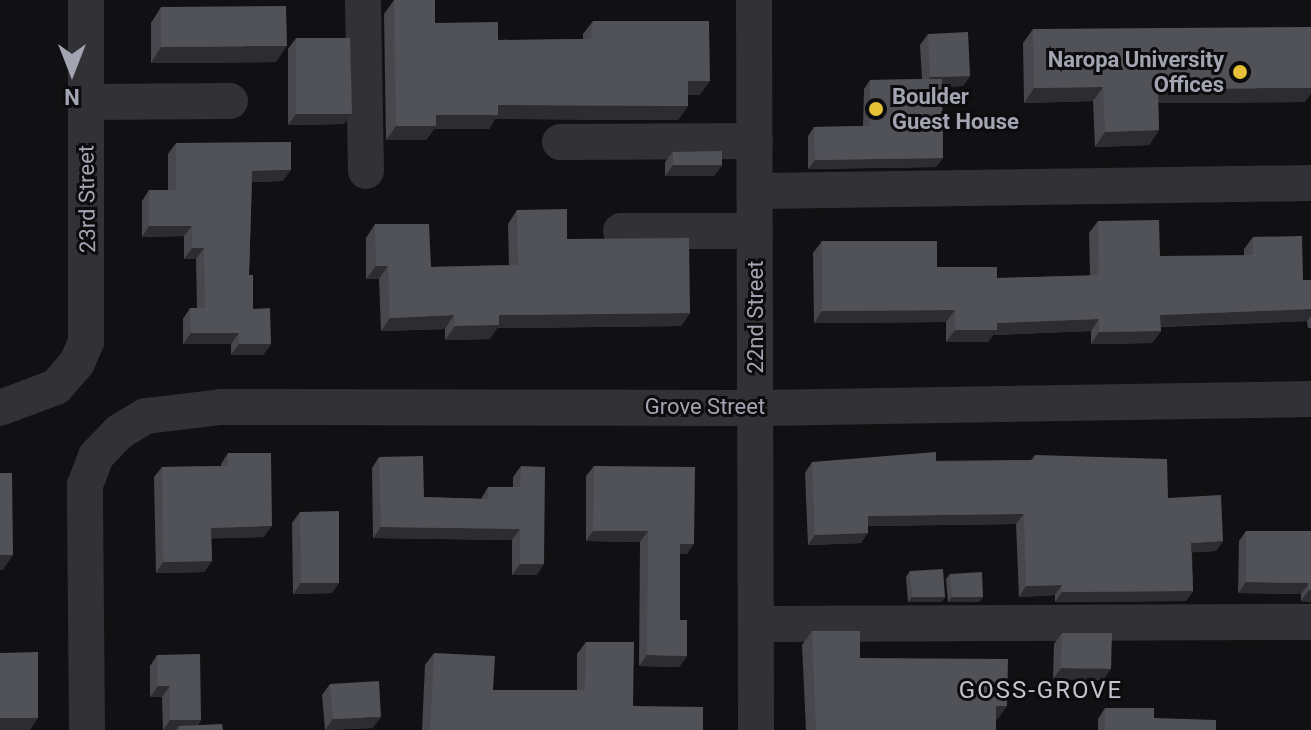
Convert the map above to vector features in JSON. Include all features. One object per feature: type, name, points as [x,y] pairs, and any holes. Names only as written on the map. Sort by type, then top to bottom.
[{"type":"street","name":"23rd Street","points":[[0,408],[20,405],[56,387],[77,363],[88,333],[86,0]]},
{"type":"street","points":[[363,0],[366,171]]},
{"type":"street","name":"22nd Street","points":[[754,0],[756,730]]},
{"type":"street","points":[[86,102],[230,101]]},
{"type":"street","points":[[560,142],[755,141]]},
{"type":"street","points":[[755,191],[1311,183]]},
{"type":"street","points":[[621,231],[755,231]]},
{"type":"street","name":"Grove Street","points":[[87,730],[83,500],[89,471],[109,443],[146,416],[221,407],[757,408],[1311,399]]},
{"type":"street","points":[[756,624],[1311,622]]},
{"type":"building","points":[[394,0],[435,0],[435,23],[498,22],[498,40],[591,39],[593,21],[709,21],[710,81],[688,81],[688,106],[498,105],[498,115],[436,115],[436,126],[396,126]]},
{"type":"building","points":[[286,6],[287,46],[161,47],[161,7]]},
{"type":"building","points":[[1311,27],[1311,88],[1158,89],[1159,130],[1105,132],[1103,87],[1034,88],[1033,29]]},
{"type":"building","points":[[968,32],[970,76],[930,77],[928,34]]},
{"type":"building","points":[[296,38],[350,38],[352,114],[296,114]]},
{"type":"building","points":[[942,79],[943,158],[815,160],[814,127],[870,126],[870,80]]},
{"type":"building","points":[[291,142],[291,170],[252,171],[249,275],[253,275],[253,309],[270,308],[271,344],[239,344],[239,333],[191,333],[190,308],[205,308],[204,248],[192,248],[192,226],[149,226],[149,190],[176,190],[176,143]]},
{"type":"building","points":[[722,151],[722,165],[673,165],[673,152]]},
{"type":"building","points":[[567,209],[567,239],[689,238],[690,313],[499,315],[499,325],[455,326],[454,315],[390,318],[388,266],[376,266],[375,224],[429,224],[431,267],[518,265],[517,210]]},
{"type":"building","points":[[1159,220],[1160,256],[1253,255],[1253,237],[1302,236],[1303,280],[1311,280],[1311,309],[1160,315],[1161,331],[1099,332],[1099,319],[997,323],[997,330],[955,330],[955,310],[822,311],[822,241],[937,241],[937,267],[997,267],[997,278],[1099,275],[1098,221]]},
{"type":"building","points":[[936,452],[936,462],[1035,460],[1035,455],[1167,459],[1168,498],[1221,495],[1223,541],[1191,543],[1193,591],[1062,592],[1062,585],[1026,586],[1024,514],[868,516],[868,533],[815,535],[812,462]]},
{"type":"building","points":[[228,453],[271,453],[272,526],[211,528],[212,561],[163,562],[162,467],[228,466]]},
{"type":"building","points":[[423,456],[424,497],[488,499],[488,487],[520,487],[521,466],[545,467],[544,564],[520,564],[520,529],[381,527],[379,457]]},
{"type":"building","points":[[594,466],[695,467],[694,544],[680,544],[680,620],[687,620],[687,656],[647,655],[648,531],[593,531]]},
{"type":"building","points":[[0,473],[12,473],[13,555],[0,555]]},
{"type":"building","points":[[339,511],[339,583],[301,583],[300,512]]},
{"type":"building","points":[[1246,531],[1311,531],[1311,590],[1309,583],[1246,582]]},
{"type":"building","points":[[943,569],[945,597],[912,597],[910,571]]},
{"type":"building","points":[[982,572],[983,597],[952,597],[950,574]]},
{"type":"building","points":[[812,631],[860,631],[860,658],[1008,659],[1007,706],[996,706],[996,730],[816,730]]},
{"type":"building","points":[[1062,633],[1112,633],[1111,669],[1061,668]]},
{"type":"building","points":[[586,642],[634,642],[633,706],[703,707],[703,730],[430,730],[434,653],[495,656],[493,690],[585,690]]},
{"type":"building","points":[[38,652],[38,718],[0,718],[0,653]]},
{"type":"building","points":[[200,654],[201,720],[170,720],[170,686],[158,686],[157,655]]},
{"type":"building","points":[[379,681],[381,717],[333,719],[330,684]]},
{"type":"building","points":[[1105,708],[1154,708],[1154,718],[1216,720],[1216,730],[1105,730]]},
{"type":"building","points":[[222,724],[223,730],[180,730],[179,726]]},
{"type":"place","name":"Naropa University Offices","points":[[1240,72]]},
{"type":"place","name":"Boulder Guest House","points":[[876,109]]},
{"type":"district","name":"GOSS-GROVE","points":[[1041,691]]}]
